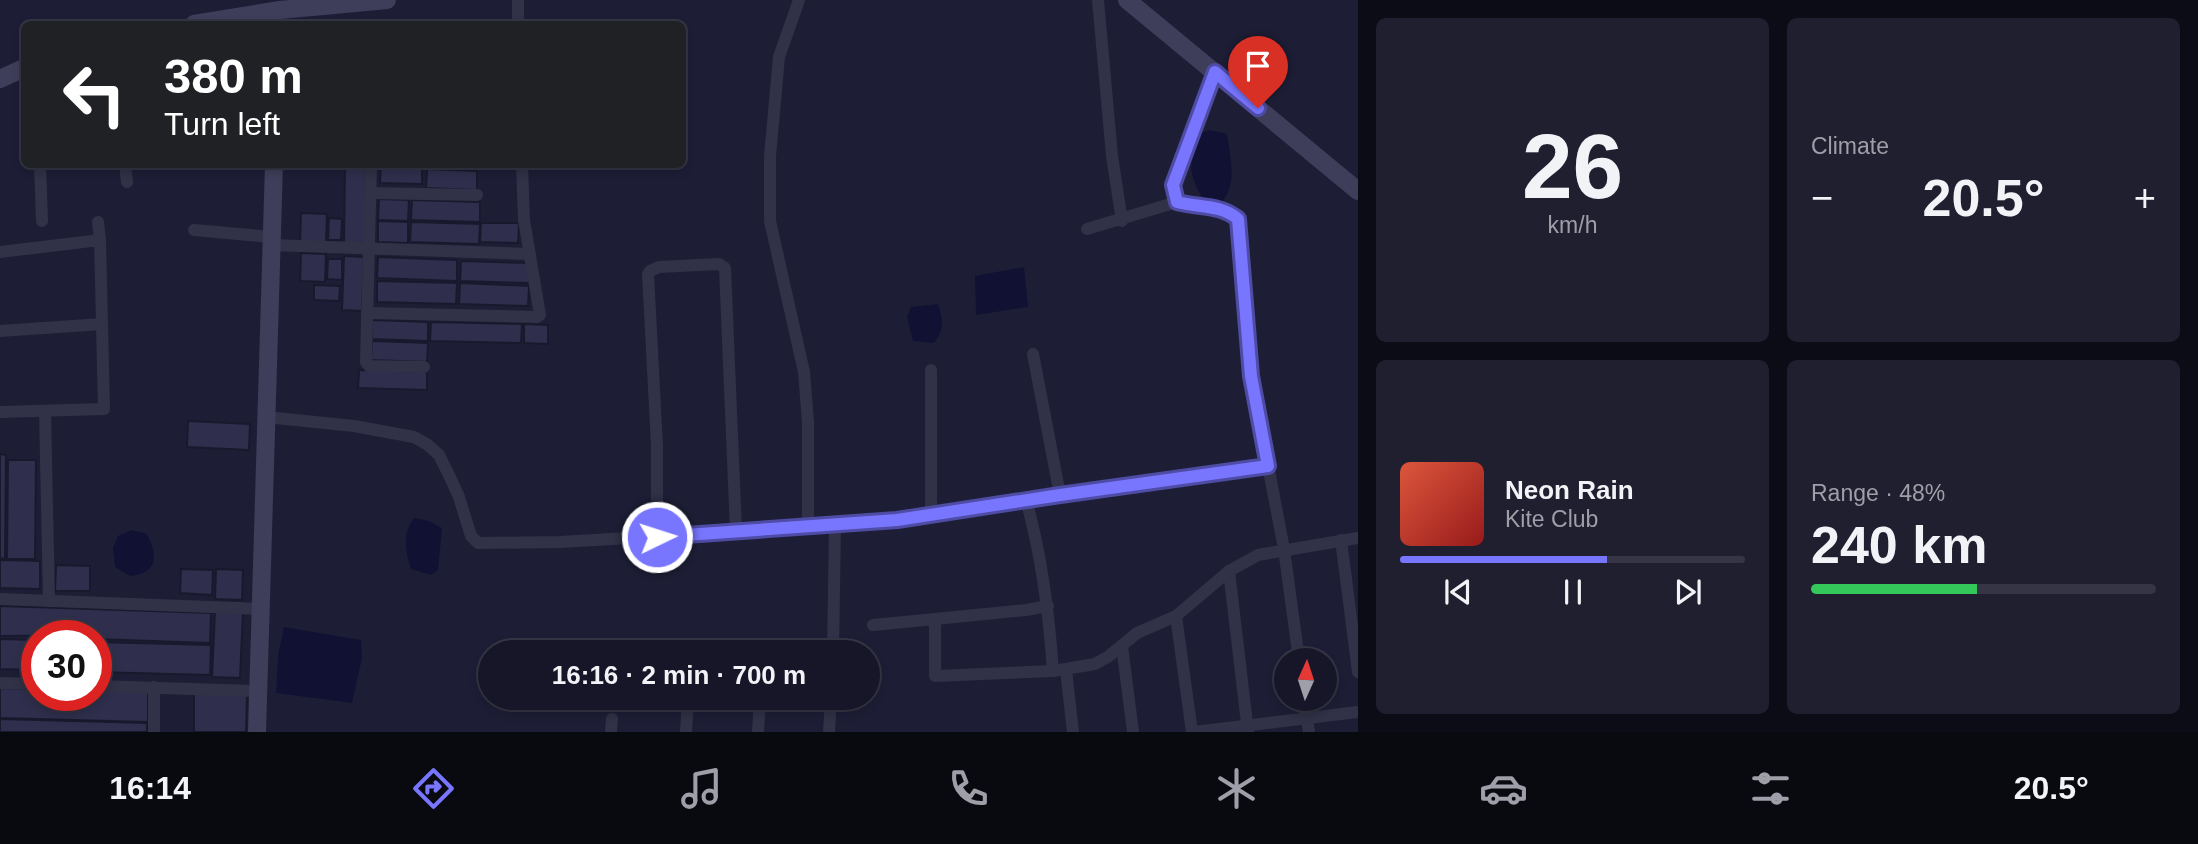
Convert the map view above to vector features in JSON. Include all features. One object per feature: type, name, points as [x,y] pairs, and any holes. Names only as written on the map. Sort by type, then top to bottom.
[{"type":"street","points":[[214,21],[387,0]]},
{"type":"street","points":[[518,0],[519,21]]},
{"type":"street","points":[[799,0],[779,57],[770,156],[770,221],[804,372],[808,422],[808,526]]},
{"type":"street","points":[[1098,0],[1112,156],[1122,220]]},
{"type":"street","points":[[1127,0],[1358,191]]},
{"type":"street","points":[[0,79],[21,69]]},
{"type":"street","points":[[1177,202],[1173,185],[1215,72]]},
{"type":"street","points":[[40,168],[42,221]]},
{"type":"street","points":[[125,168],[127,182]]},
{"type":"street","points":[[257,732],[274,168]]},
{"type":"street","points":[[371,168],[367,365],[424,367]]},
{"type":"street","points":[[367,313],[537,317],[540,310],[524,220],[522,168]]},
{"type":"street","points":[[370,193],[477,195]]},
{"type":"street","points":[[1087,229],[1177,202],[1218,208],[1230,212],[1238,219],[1251,376],[1284,549],[1297,648]]},
{"type":"street","points":[[0,412],[104,409],[98,222]]},
{"type":"street","points":[[194,230],[271,241],[368,248],[530,254]]},
{"type":"street","points":[[0,252],[100,240]]},
{"type":"street","points":[[657,537],[657,446],[648,274],[659,267],[719,264],[725,268],[736,531]]},
{"type":"street","points":[[0,331],[102,324]]},
{"type":"street","points":[[1033,354],[1060,495]]},
{"type":"street","points":[[931,370],[932,515]]},
{"type":"street","points":[[45,411],[49,601]]},
{"type":"street","points":[[266,417],[354,426],[414,437],[421,441],[439,455],[459,497],[471,536],[478,543],[560,542],[835,526],[932,515],[1268,466]]},
{"type":"street","points":[[1026,500],[1034,528],[1059,671],[1073,732]]},
{"type":"street","points":[[833,640],[835,526]]},
{"type":"street","points":[[935,619],[935,676],[1059,671],[1095,664],[1137,633],[1176,616],[1229,571],[1258,555],[1358,538]]},
{"type":"street","points":[[1342,540],[1358,672]]},
{"type":"street","points":[[1229,571],[1248,729]]},
{"type":"street","points":[[0,599],[261,609]]},
{"type":"street","points":[[873,625],[1048,606]]},
{"type":"street","points":[[1176,616],[1193,732],[1248,729],[1358,712]]},
{"type":"street","points":[[1122,646],[1133,732]]},
{"type":"street","points":[[0,683],[21,684]]},
{"type":"street","points":[[112,686],[258,691]]},
{"type":"street","points":[[154,732],[155,687]]},
{"type":"street","points":[[686,732],[687,710]]},
{"type":"street","points":[[758,732],[759,710]]},
{"type":"street","points":[[830,732],[831,710]]},
{"type":"street","points":[[1306,711],[1309,732]]},
{"type":"shaded area","points":[[1210,130],[1227,134],[1231,178],[1227,195],[1222,202],[1202,197],[1192,173],[1192,158],[1200,133]]},
{"type":"shaded area","points":[[1024,267],[1028,307],[976,315],[975,276]]},
{"type":"shaded area","points":[[938,304],[942,324],[938,338],[934,343],[913,341],[907,317],[911,307]]},
{"type":"shaded area","points":[[414,518],[429,521],[442,528],[438,570],[431,575],[411,569],[406,536]]},
{"type":"shaded area","points":[[132,530],[147,534],[154,556],[151,567],[130,576],[115,567],[113,548],[118,536]]},
{"type":"shaded area","points":[[284,627],[361,640],[362,658],[352,703],[276,693],[278,656]]},
{"type":"building","points":[[345,168],[366,168],[365,243],[344,243]]},
{"type":"building","points":[[381,168],[422,168],[422,184],[380,183]]},
{"type":"building","points":[[427,169],[477,171],[477,190],[426,188]]},
{"type":"building","points":[[379,199],[409,200],[408,221],[378,220]]},
{"type":"building","points":[[412,200],[480,202],[480,222],[411,220]]},
{"type":"building","points":[[301,213],[327,214],[326,242],[300,242]]},
{"type":"building","points":[[329,218],[342,219],[341,240],[328,240]]},
{"type":"building","points":[[378,221],[408,222],[408,243],[378,242]]},
{"type":"building","points":[[411,222],[480,224],[479,244],[410,242]]},
{"type":"building","points":[[481,223],[519,223],[518,243],[480,242]]},
{"type":"building","points":[[301,253],[326,254],[325,282],[300,281]]},
{"type":"building","points":[[344,256],[364,257],[362,311],[342,310]]},
{"type":"building","points":[[378,257],[457,260],[457,281],[377,278]]},
{"type":"building","points":[[328,259],[342,259],[342,280],[327,279]]},
{"type":"building","points":[[461,261],[529,263],[529,283],[460,281]]},
{"type":"building","points":[[377,281],[457,283],[456,304],[377,302]]},
{"type":"building","points":[[460,283],[529,286],[528,306],[459,304]]},
{"type":"building","points":[[314,285],[340,286],[339,301],[314,300]]},
{"type":"building","points":[[372,320],[428,322],[428,341],[372,339]]},
{"type":"building","points":[[431,322],[522,324],[521,343],[430,341]]},
{"type":"building","points":[[524,324],[548,325],[548,344],[524,343]]},
{"type":"building","points":[[372,341],[428,343],[427,362],[371,360]]},
{"type":"building","points":[[359,370],[427,372],[427,390],[358,388]]},
{"type":"building","points":[[188,421],[250,424],[249,450],[187,447]]},
{"type":"building","points":[[0,454],[6,455],[5,559],[0,558]]},
{"type":"building","points":[[8,460],[36,460],[35,559],[7,559]]},
{"type":"building","points":[[0,560],[40,561],[40,589],[0,588]]},
{"type":"building","points":[[56,565],[90,566],[90,591],[55,591]]},
{"type":"building","points":[[181,569],[213,570],[212,595],[180,593]]},
{"type":"building","points":[[216,569],[243,570],[242,600],[215,599]]},
{"type":"building","points":[[0,606],[211,613],[210,643],[112,640],[112,620],[21,620],[21,636],[0,636]]},
{"type":"building","points":[[215,611],[243,612],[240,678],[212,677]]},
{"type":"building","points":[[0,639],[21,640],[21,670],[0,669]]},
{"type":"building","points":[[112,642],[211,645],[210,675],[112,672]]},
{"type":"building","points":[[0,688],[21,689],[21,711],[112,711],[112,691],[148,692],[148,722],[0,718]]},
{"type":"building","points":[[194,691],[247,692],[246,732],[194,732]]},
{"type":"building","points":[[0,719],[147,723],[147,732],[0,732]]},
{"type":"route","points":[[657,537],[897,520],[1268,466],[1251,376],[1238,219],[1230,212],[1218,208],[1177,202],[1173,185],[1215,72],[1258,108]]}]
